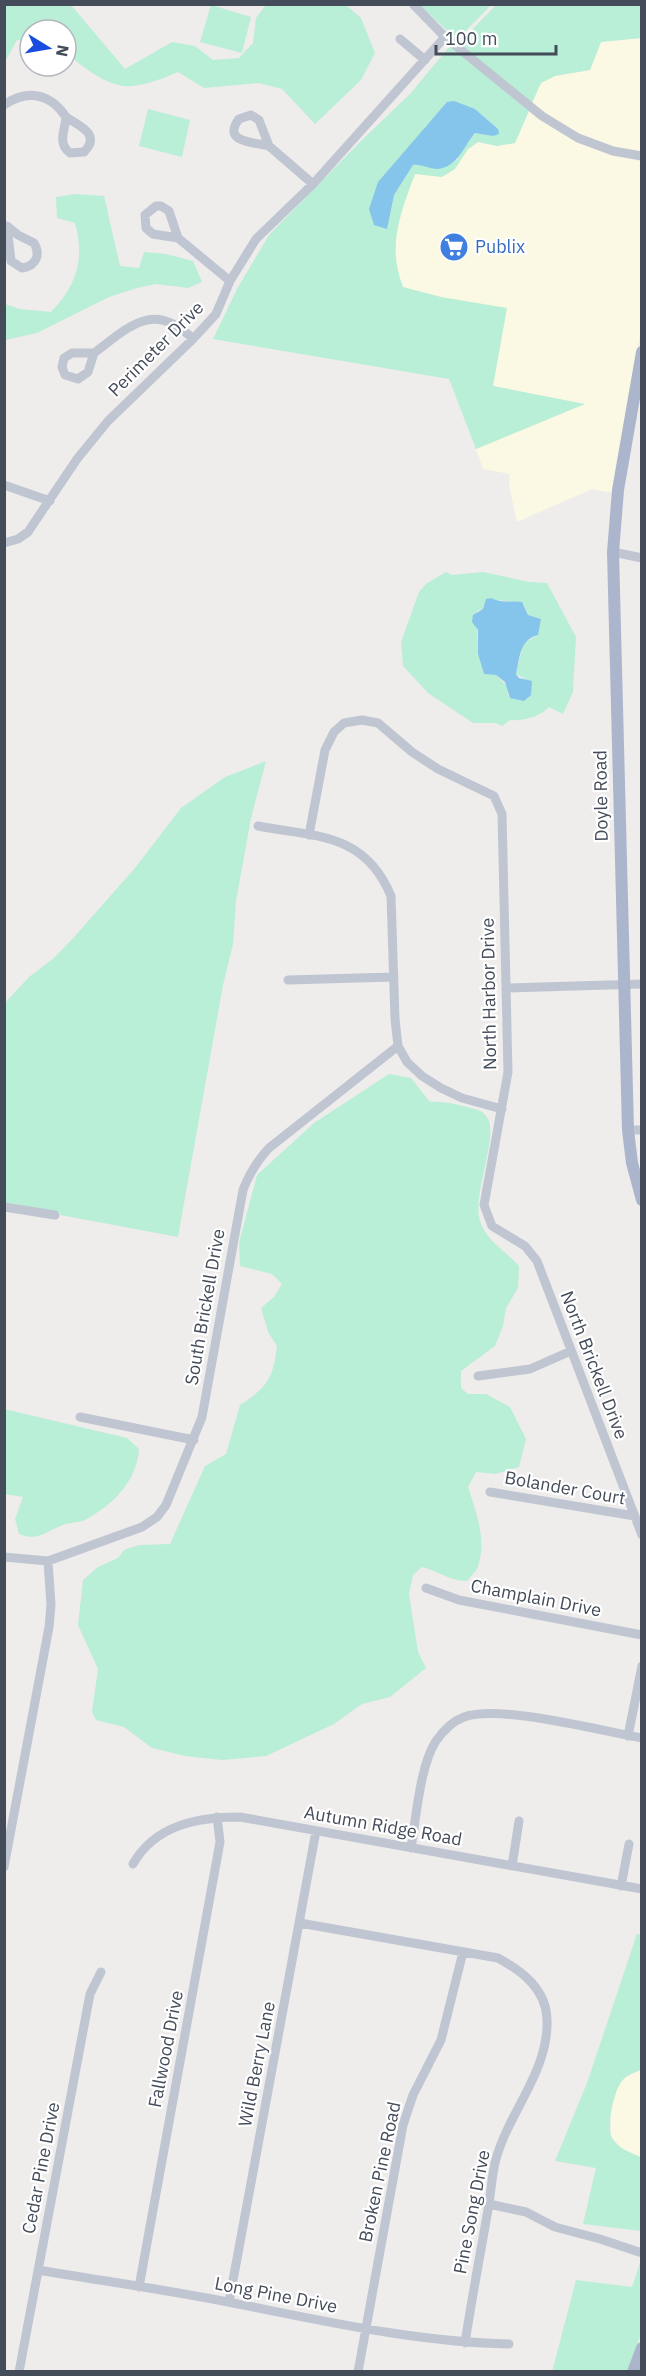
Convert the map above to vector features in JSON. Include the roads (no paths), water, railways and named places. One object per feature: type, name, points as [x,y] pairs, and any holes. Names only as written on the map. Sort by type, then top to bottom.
[{"type":"main road","name":"Doyle Road","points":[[642,352],[618,490],[613,552],[628,1130],[632,1162],[642,1200]]},
{"type":"main road","points":[[633,2372],[642,2348]]},
{"type":"street","points":[[413,4],[445,37],[542,116],[578,138],[613,151],[642,156]]},
{"type":"street","name":"Perimeter Drive","points":[[4,543],[18,539],[28,532],[77,459],[108,421],[216,314],[230,281],[256,239],[313,184],[370,117],[445,37]]},
{"type":"street","points":[[400,39],[425,60]]},
{"type":"street","points":[[4,105],[25,94],[38,96],[51,101],[66,117]]},
{"type":"street","points":[[269,146],[313,184]]},
{"type":"street","points":[[6,225],[18,235],[34,243],[38,253],[31,266],[22,268],[10,261],[6,225]]},
{"type":"street","points":[[178,238],[230,281]]},
{"type":"street","points":[[94,353],[136,322],[155,318],[170,321],[182,328],[193,339]]},
{"type":"street","points":[[4,485],[50,501]]},
{"type":"street","points":[[613,552],[642,558]]},
{"type":"street","name":"North Harbor Drive","points":[[309,835],[325,750],[334,732],[344,723],[362,720],[378,723],[412,752],[438,769],[494,796],[502,813],[508,1072],[484,1205],[492,1226]]},
{"type":"street","points":[[258,826],[343,842],[358,851],[384,877],[392,896],[393,977],[398,1046],[407,1062],[422,1076],[441,1088],[462,1098],[502,1109]]},
{"type":"street","points":[[288,980],[393,977]]},
{"type":"street","points":[[507,988],[642,984]]},
{"type":"street","name":"South Brickell Drive","points":[[48,1561],[142,1527],[157,1517],[166,1505],[202,1417],[243,1190],[248,1177],[269,1148],[398,1046]]},
{"type":"street","points":[[628,1130],[642,1130]]},
{"type":"street","points":[[4,1207],[55,1215]]},
{"type":"street","name":"North Brickell Drive","points":[[492,1226],[525,1246],[537,1261],[642,1535]]},
{"type":"street","points":[[478,1376],[530,1369],[571,1351]]},
{"type":"street","points":[[80,1417],[194,1440]]},
{"type":"street","name":"Bolander Court","points":[[490,1492],[635,1516]]},
{"type":"street","points":[[4,1557],[48,1561],[51,1605],[49,1628],[4,1867]]},
{"type":"street","name":"Champlain Drive","points":[[426,1588],[459,1600],[642,1635]]},
{"type":"street","points":[[628,1736],[642,1666]]},
{"type":"street","points":[[411,1848],[426,1762],[435,1742],[446,1728],[463,1717],[484,1713],[507,1713],[642,1738]]},
{"type":"street","name":"Fallwood Drive","points":[[139,2287],[220,1842],[217,1817]]},
{"type":"street","name":"Autumn Ridge Road","points":[[134,1864],[141,1850],[155,1838],[173,1828],[194,1820],[240,1817],[642,1889]]},
{"type":"street","points":[[512,1866],[519,1821]]},
{"type":"street","name":"Wild Berry Lane","points":[[230,2302],[316,1831]]},
{"type":"street","points":[[621,1886],[629,1844]]},
{"type":"street","name":"Pine Song Drive","points":[[300,1923],[498,1958],[514,1966],[532,1980],[541,1996],[547,2017],[544,2048],[529,2090],[506,2128],[495,2162],[465,2343]]},
{"type":"street","name":"Broken Pine Road","points":[[358,2372],[403,2125],[413,2095],[441,2040],[463,1952]]},
{"type":"street","name":"Cedar Pine Drive","points":[[19,2372],[90,1994],[100,1971]]},
{"type":"street","points":[[489,2204],[526,2212],[555,2227],[642,2253]]},
{"type":"street","name":"Long Pine Drive","points":[[38,2270],[230,2302],[366,2329],[465,2343],[509,2344]]},
{"type":"water","points":[[454,101],[475,109],[498,129],[499,134],[493,136],[475,133],[459,156],[444,167],[434,169],[413,165],[394,195],[387,229],[374,225],[369,209],[378,182],[447,102]]},
{"type":"water","points":[[486,599],[522,602],[528,615],[541,619],[538,635],[532,637],[524,645],[518,662],[516,674],[519,678],[532,681],[531,695],[524,701],[510,698],[505,682],[496,675],[484,674],[478,654],[478,630],[472,622],[473,615],[483,609]]},
{"type":"place","name":"Publix","points":[[454,247]]}]
